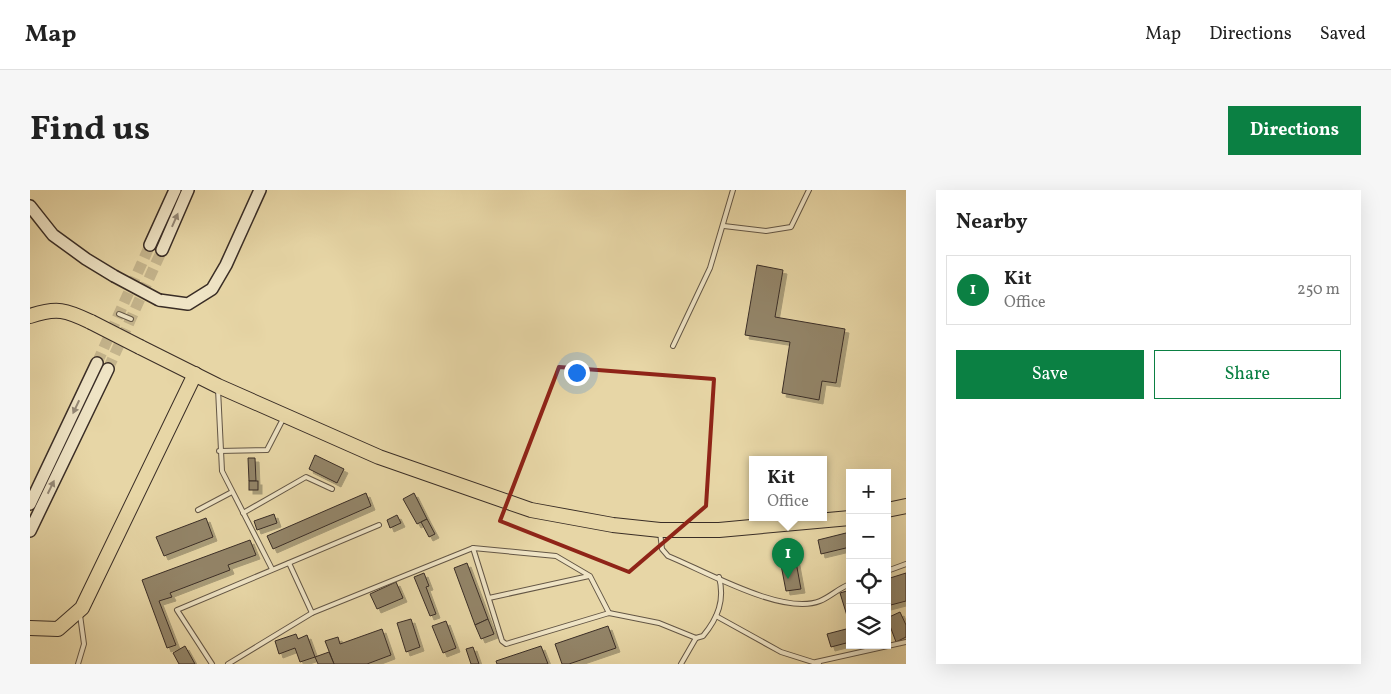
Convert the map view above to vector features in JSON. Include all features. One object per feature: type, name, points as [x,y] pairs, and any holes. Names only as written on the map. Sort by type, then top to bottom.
[{"type":"highway","points":[[30,316],[49,310],[68,311],[218,386],[286,414],[379,457],[493,499],[531,510],[571,518],[660,530],[719,530],[817,521]]},
{"type":"highway","points":[[30,628],[58,629],[79,610],[194,374]]},
{"type":"highway","points":[[891,509],[906,506]]},
{"type":"highway","points":[[827,520],[846,518]]},
{"type":"main road","points":[[150,245],[175,190]]},
{"type":"main road","points":[[162,250],[188,190]]},
{"type":"main road","points":[[30,206],[53,235],[86,259],[159,300],[188,304],[212,289],[226,265],[260,190]]},
{"type":"main road","points":[[30,504],[97,363]]},
{"type":"main road","points":[[30,531],[108,369]]},
{"type":"lane","points":[[673,346],[710,268],[724,226],[733,190]]},
{"type":"lane","points":[[724,226],[766,230],[791,226],[808,190]]},
{"type":"lane","points":[[119,314],[130,319]]},
{"type":"lane","points":[[218,386],[219,451],[222,472],[272,569]]},
{"type":"lane","points":[[219,451],[267,450],[286,414]]},
{"type":"lane","points":[[243,513],[306,477],[332,490]]},
{"type":"lane","points":[[198,510],[232,492]]},
{"type":"lane","points":[[212,664],[177,610],[379,524]]},
{"type":"lane","points":[[660,530],[662,549],[668,556],[784,604],[820,601],[846,586]]},
{"type":"lane","points":[[473,548],[502,641],[506,644],[608,614],[667,626],[696,638],[703,636],[716,616],[722,600],[719,577]]},
{"type":"lane","points":[[228,664],[312,613],[473,548],[556,556],[590,576],[608,614]]},
{"type":"lane","points":[[288,563],[312,613]]},
{"type":"lane","points":[[891,570],[906,564]]},
{"type":"lane","points":[[489,598],[590,576]]},
{"type":"lane","points":[[78,664],[84,644],[79,610]]},
{"type":"lane","points":[[716,616],[782,652],[818,663],[906,642]]},
{"type":"lane","points":[[681,664],[696,638]]},
{"type":"highlighted area","points":[[559,367],[714,379],[706,506],[629,572],[500,521]]},
{"type":"building","points":[[757,265],[783,270],[775,317],[845,329],[836,383],[822,381],[819,400],[782,393],[790,342],[745,335]]},
{"type":"building","points":[[315,455],[344,469],[337,483],[309,469]]},
{"type":"building","points":[[248,458],[255,458],[256,481],[249,481]]},
{"type":"building","points":[[249,481],[258,481],[258,490],[249,490]]},
{"type":"building","points":[[366,493],[371,506],[273,549],[267,536]]},
{"type":"building","points":[[414,493],[427,519],[417,524],[403,499]]},
{"type":"building","points":[[274,514],[277,523],[257,530],[254,521]]},
{"type":"building","points":[[397,515],[401,523],[390,528],[387,520]]},
{"type":"building","points":[[206,518],[213,537],[164,556],[156,537]]},
{"type":"building","points":[[427,519],[435,534],[429,537],[421,522]]},
{"type":"building","points":[[846,533],[846,548],[821,554],[818,540]]},
{"type":"building","points":[[250,540],[256,555],[228,565],[230,570],[170,593],[172,597],[159,601],[176,645],[167,648],[142,580]]},
{"type":"building","points":[[793,546],[801,589],[786,591],[778,549]]},
{"type":"building","points":[[467,563],[488,619],[475,625],[454,568]]},
{"type":"building","points":[[424,573],[429,586],[426,587],[436,614],[430,616],[414,577]]},
{"type":"building","points":[[906,573],[906,601],[891,605],[891,578]]},
{"type":"building","points":[[396,582],[403,598],[377,609],[370,594]]},
{"type":"building","points":[[846,591],[846,612],[840,593]]},
{"type":"building","points":[[900,612],[906,625],[906,637],[896,642],[891,629],[891,616]]},
{"type":"building","points":[[411,619],[420,647],[406,652],[397,623]]},
{"type":"building","points":[[488,619],[494,634],[481,639],[475,625]]},
{"type":"building","points":[[446,621],[456,648],[443,653],[432,626]]},
{"type":"building","points":[[608,626],[616,648],[569,664],[562,664],[555,644]]},
{"type":"building","points":[[382,629],[391,655],[367,664],[334,664],[325,641],[338,637],[340,644]]},
{"type":"building","points":[[846,629],[846,643],[831,647],[827,634]]},
{"type":"building","points":[[296,634],[298,639],[307,635],[315,657],[300,662],[295,648],[279,654],[275,641]]},
{"type":"building","points":[[185,646],[195,664],[179,664],[173,653]]},
{"type":"building","points":[[541,646],[548,664],[497,664],[496,661]]},
{"type":"building","points":[[473,647],[479,664],[471,664],[466,649]]},
{"type":"building","points":[[329,652],[334,664],[318,664],[315,657]]},
{"type":"tunnel","points":[[97,363],[150,245]]},
{"type":"tunnel","points":[[108,369],[162,250]]},
{"type":"place","name":"Kit","points":[[788,579]]}]
